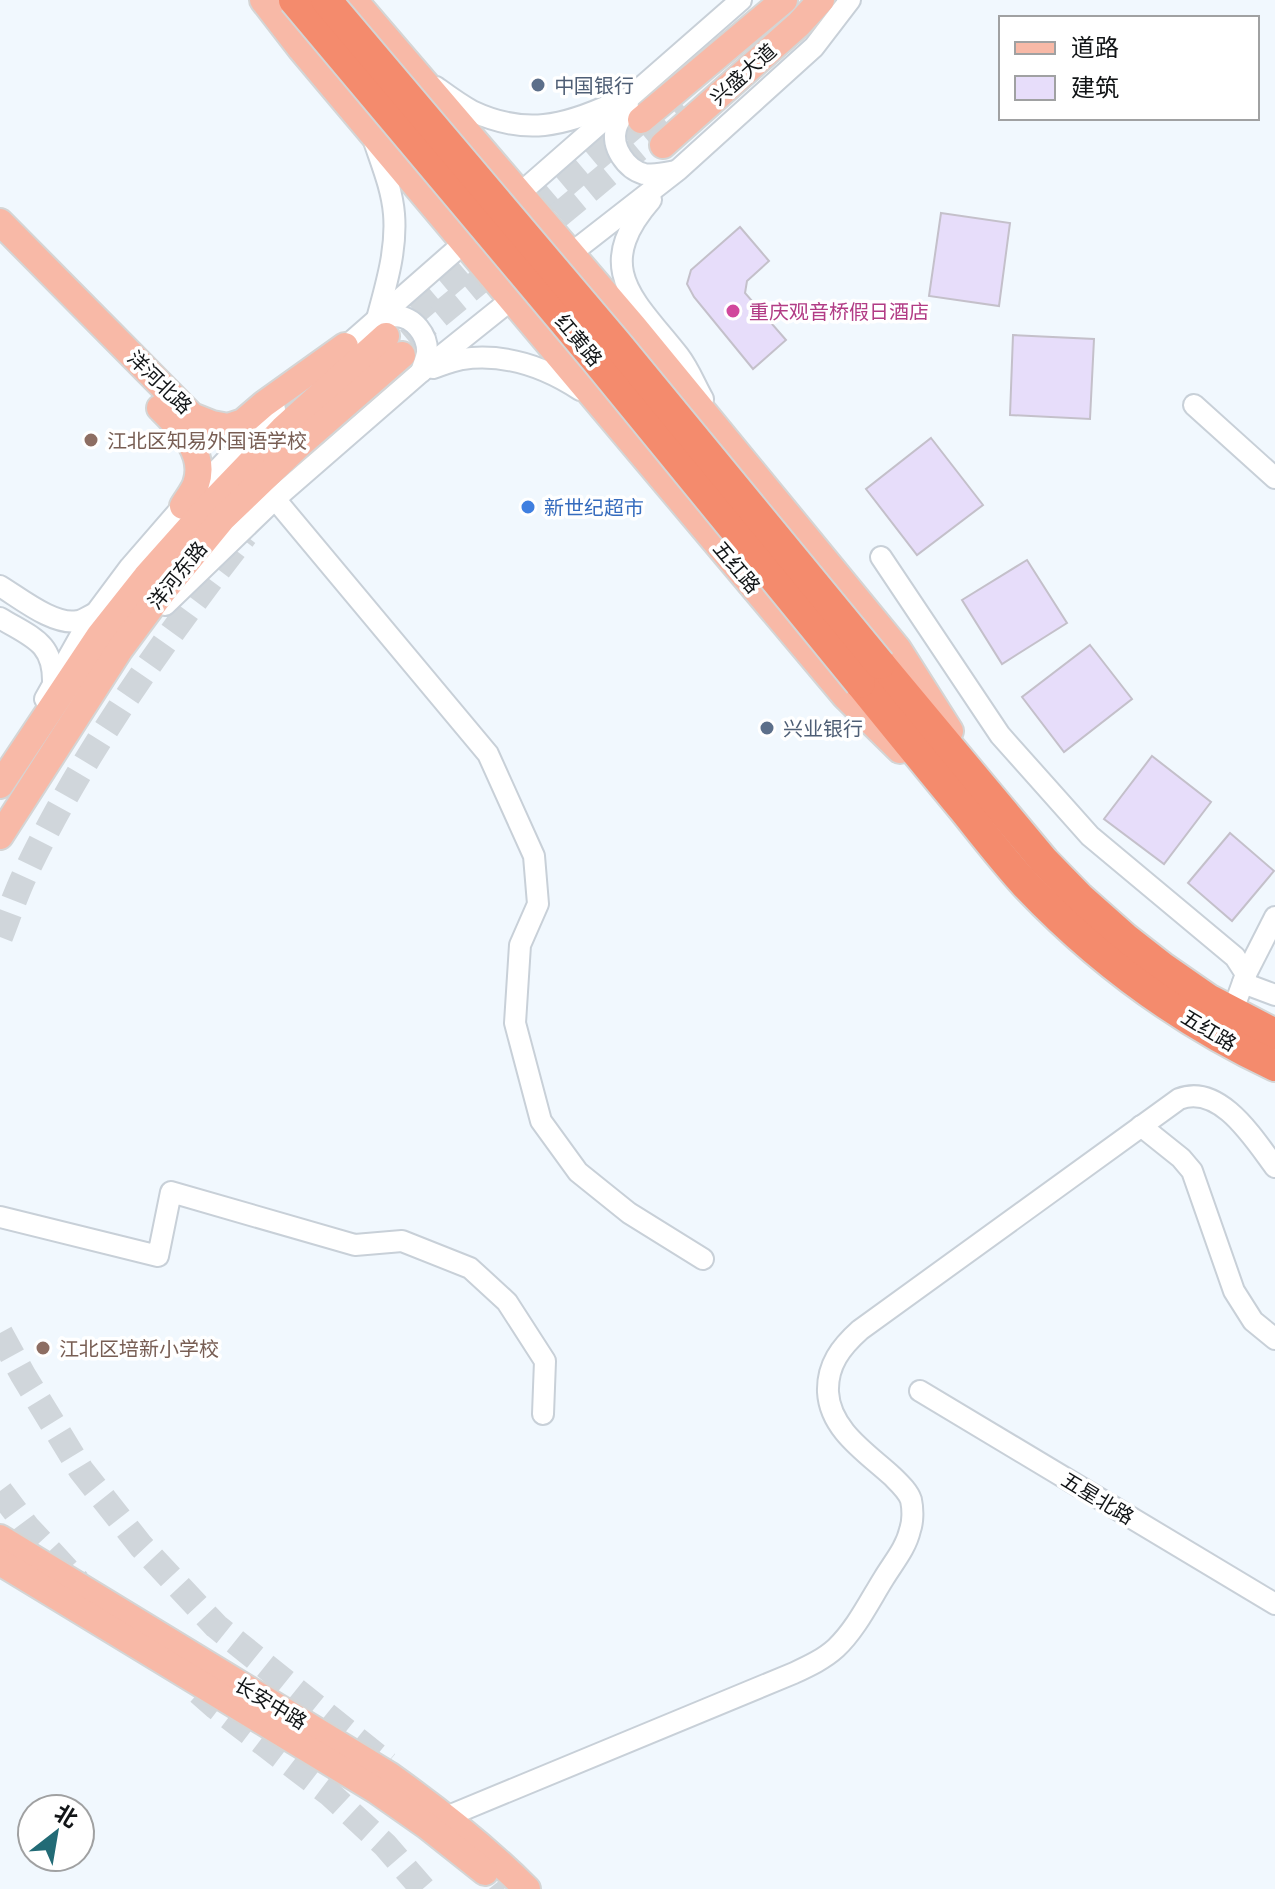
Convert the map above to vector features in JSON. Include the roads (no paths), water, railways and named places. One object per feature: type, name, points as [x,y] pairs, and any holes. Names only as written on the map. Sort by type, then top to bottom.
[{"type":"highway","name":"红黄路","points":[[294,0],[607,373],[870,674]]},
{"type":"highway","name":"红黄路","points":[[326,0],[617,344],[870,674]]},
{"type":"highway","name":"五红路","points":[[870,674],[985,813],[1025,883],[1064,922],[1105,959],[1195,1024],[1275,1066]]},
{"type":"highway","name":"五红路","points":[[985,813],[1044,861],[1091,908],[1162,967],[1208,999],[1275,1034]]},
{"type":"main road","name":"五红路","points":[[263,0],[845,696],[985,813]]},
{"type":"main road","name":"五红路","points":[[354,0],[521,193],[898,649],[985,813]]},
{"type":"main road","name":"兴盛大道","points":[[641,120],[784,0]]},
{"type":"main road","name":"兴盛大道","points":[[663,145],[799,24],[821,0]]},
{"type":"main road","points":[[371,132],[394,143],[408,143],[423,134],[433,120],[433,103],[420,77]]},
{"type":"main road","name":"洋河北路","points":[[0,222],[192,416],[212,424],[228,427],[243,422],[345,346]]},
{"type":"main road","name":"洋河北路","points":[[0,246],[180,427],[198,458],[196,484],[183,506]]},
{"type":"main road","name":"洋河东路","points":[[0,836],[120,649],[163,591],[222,519],[396,346]]},
{"type":"main road","name":"洋河东路","points":[[4,778],[100,635],[210,505],[283,429],[396,346]]},
{"type":"main road","points":[[598,401],[598,385],[613,362],[623,355],[637,352],[655,353]]},
{"type":"main road","name":"长安中路","points":[[0,1538],[389,1775],[502,1889]]},
{"type":"main road","name":"长安中路","points":[[0,1562],[377,1791],[482,1846],[527,1889]]},
{"type":"street","points":[[120,649],[275,499],[396,346],[464,243],[741,0]]},
{"type":"street","points":[[396,346],[511,298],[571,254],[678,170],[814,47],[850,0]]},
{"type":"street","points":[[420,77],[471,110],[500,121],[530,127],[584,117],[636,92]]},
{"type":"street","points":[[636,92],[616,126],[614,140],[621,157],[643,173],[656,175],[678,170]]},
{"type":"street","points":[[371,132],[390,187],[394,212],[395,238],[391,263],[396,346]]},
{"type":"street","points":[[678,170],[644,208],[624,244],[624,282],[635,302],[682,359],[723,437]]},
{"type":"street","points":[[4,778],[86,626],[130,567],[271,413],[345,346],[396,346],[461,359],[513,360],[559,377],[598,401]]},
{"type":"street","points":[[1194,405],[1275,478]]},
{"type":"street","points":[[275,499],[488,754],[534,856],[538,904],[520,945],[515,1023],[541,1121],[578,1172],[629,1213],[703,1259]]},
{"type":"street","points":[[881,557],[1000,735],[1090,836],[1235,957],[1244,978],[1275,995]]},
{"type":"street","points":[[0,586],[51,617],[65,621],[78,621],[96,613]]},
{"type":"street","points":[[0,618],[37,640],[49,653],[53,683]]},
{"type":"street","points":[[1232,1013],[1244,978],[1275,917]]},
{"type":"street","points":[[437,1821],[794,1673],[815,1663],[852,1630],[905,1545],[911,1529],[912,1513],[910,1498],[900,1483],[841,1429],[833,1415],[828,1386],[830,1370],[836,1356],[860,1330],[1141,1126],[1189,1095],[1221,1106],[1240,1121],[1275,1167]]},
{"type":"street","points":[[1141,1126],[1181,1158],[1192,1171],[1234,1291],[1253,1321],[1275,1339]]},
{"type":"street","points":[[0,1217],[158,1256],[171,1192],[355,1245],[402,1241],[470,1268],[507,1302],[545,1361],[543,1414]]},
{"type":"street","name":"五星北路","points":[[920,1391],[1275,1604]]},
{"type":"tunnel","points":[[382,369],[397,350],[686,109]]},
{"type":"tunnel","points":[[415,312],[641,120]]},
{"type":"tunnel","points":[[287,483],[339,420]]},
{"type":"tunnel","points":[[0,937],[28,868],[75,780],[156,655],[245,535]]},
{"type":"tunnel","points":[[10,800],[53,727]]},
{"type":"tunnel","points":[[0,1333],[81,1470],[141,1546],[216,1626],[387,1764]]},
{"type":"tunnel","points":[[0,1491],[27,1527],[78,1582]]},
{"type":"tunnel","points":[[199,1692],[330,1794],[385,1845],[423,1889]]},
{"type":"tunnel","points":[[474,1851],[504,1889]]},
{"type":"place","name":"中国银行","points":[[538,85]]},
{"type":"place","name":"重庆观音桥假日酒店","points":[[733,311]]},
{"type":"place","name":"江北区知易外国语学校","points":[[91,440]]},
{"type":"place","name":"新世纪超市","points":[[528,507]]},
{"type":"place","name":"兴业银行","points":[[767,728]]},
{"type":"place","name":"江北区培新小学校","points":[[43,1348]]}]
